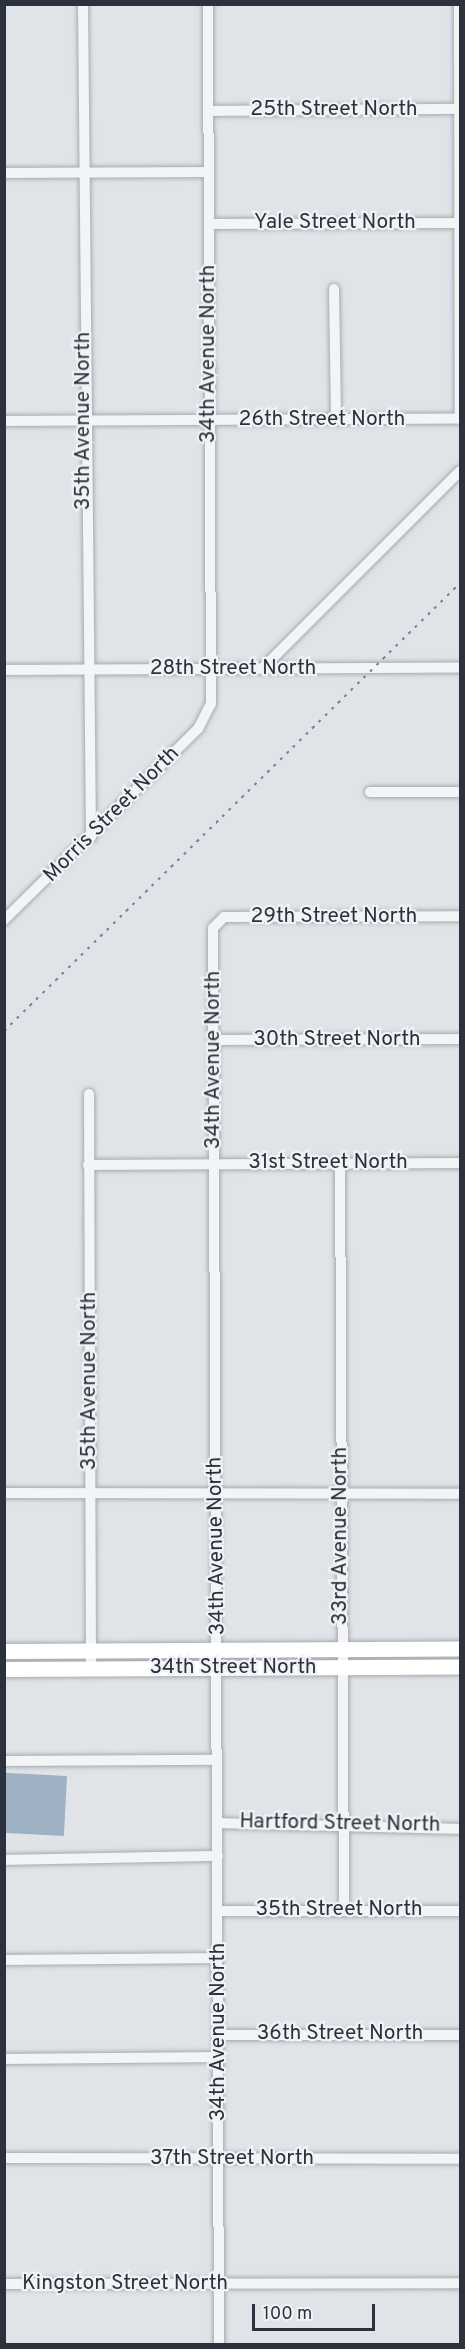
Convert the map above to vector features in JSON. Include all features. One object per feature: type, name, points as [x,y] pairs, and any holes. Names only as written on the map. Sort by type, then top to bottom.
[{"type":"highway","name":"34th Street North","points":[[4,1651],[460,1649]]},
{"type":"highway","name":"34th Street North","points":[[4,1669],[460,1667]]},
{"type":"street","name":"35th Avenue North","points":[[83,4],[85,670],[90,837]]},
{"type":"street","name":"34th Avenue North","points":[[208,4],[211,704]]},
{"type":"street","points":[[459,4],[460,419]]},
{"type":"street","name":"25th Street North","points":[[208,111],[460,109]]},
{"type":"street","points":[[4,173],[208,172]]},
{"type":"street","name":"Yale Street North","points":[[209,224],[460,223]]},
{"type":"street","points":[[334,289],[336,420]]},
{"type":"street","name":"26th Street North","points":[[4,421],[460,419]]},
{"type":"street","points":[[262,669],[460,471]]},
{"type":"street","name":"28th Street North","points":[[4,670],[460,668]]},
{"type":"street","name":"Morris Street North","points":[[4,920],[198,729],[211,704]]},
{"type":"street","points":[[370,792],[460,792]]},
{"type":"street","name":"29th Street North","points":[[213,928],[224,916],[460,916]]},
{"type":"street","name":"34th Avenue North","points":[[213,928],[218,1650],[219,2344]]},
{"type":"street","name":"30th Street North","points":[[213,1040],[460,1040]]},
{"type":"street","name":"35th Avenue North","points":[[89,1094],[91,1669]]},
{"type":"street","name":"33rd Avenue North","points":[[340,1163],[344,1910]]},
{"type":"street","name":"31st Street North","points":[[88,1165],[460,1163]]},
{"type":"street","points":[[4,1494],[460,1494]]},
{"type":"street","points":[[4,1761],[218,1760]]},
{"type":"street","name":"Hartford Street North","points":[[218,1823],[343,1823],[460,1829]]},
{"type":"street","points":[[4,1860],[218,1856]]},
{"type":"street","name":"35th Street North","points":[[218,1911],[460,1911]]},
{"type":"street","points":[[4,1960],[218,1958]]},
{"type":"street","name":"36th Street North","points":[[219,2035],[460,2034]]},
{"type":"street","points":[[4,2059],[219,2057]]},
{"type":"street","name":"37th Street North","points":[[4,2158],[460,2159]]},
{"type":"street","name":"Kingston Street North","points":[[4,2284],[460,2283]]},
{"type":"water","points":[[5,1773],[67,1776],[64,1836],[4,1833]]},
{"type":"railway","points":[[4,1031],[460,583]]}]
